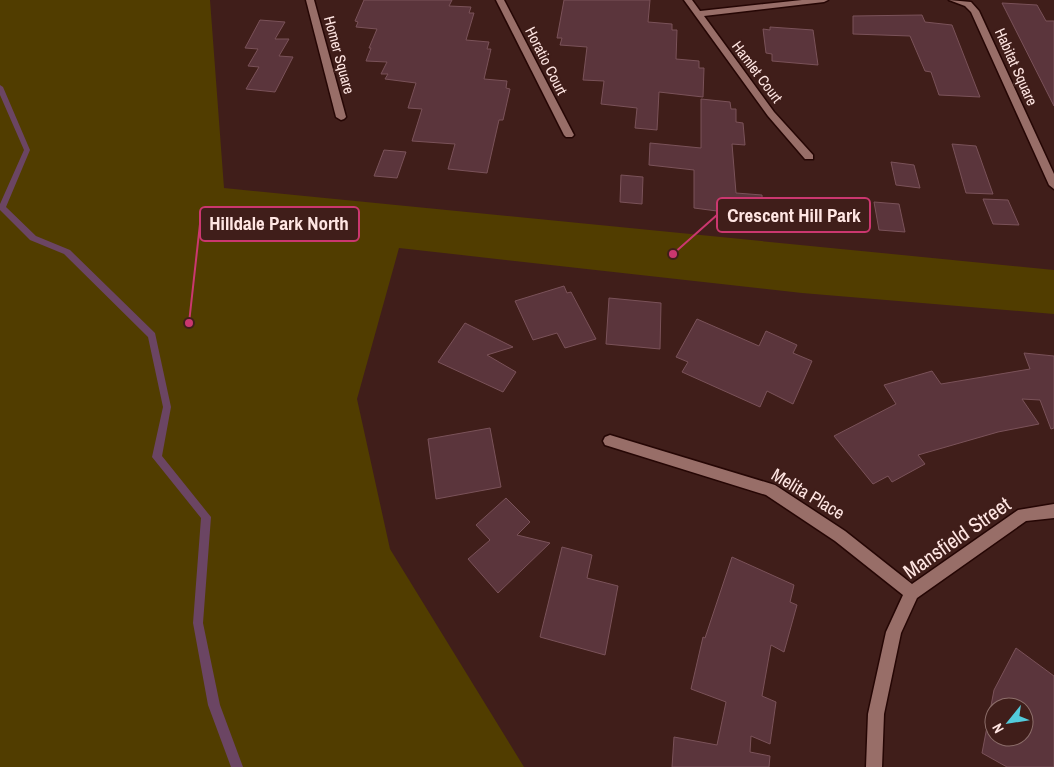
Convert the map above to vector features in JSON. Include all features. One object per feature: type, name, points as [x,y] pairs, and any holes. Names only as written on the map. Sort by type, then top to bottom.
[{"type":"street","name":"Homer Square","points":[[310,0],[341,117]]},
{"type":"street","name":"Horatio Court","points":[[500,0],[569,135]]},
{"type":"street","name":"Hamlet Court","points":[[688,0],[771,114],[809,157]]},
{"type":"street","points":[[697,14],[824,0]]},
{"type":"street","name":"Habitat Square","points":[[953,0],[968,4],[975,11],[1054,185]]},
{"type":"street","name":"Melita Place","points":[[610,441],[770,490],[840,536],[912,593]]},
{"type":"street","name":"Mansfield Street","points":[[874,767],[876,714],[894,632],[912,593],[1023,515],[1054,511]]},
{"type":"shaded area","points":[[0,0],[210,0],[224,188],[1054,270],[1054,314],[802,293],[399,248],[357,399],[390,549],[524,767],[0,767]]},
{"type":"building","points":[[364,0],[452,0],[449,6],[471,7],[469,13],[474,13],[466,40],[489,42],[487,49],[491,49],[484,79],[507,81],[506,88],[510,89],[503,120],[499,120],[487,173],[448,169],[455,144],[412,141],[422,109],[408,108],[416,83],[385,79],[388,74],[381,74],[387,62],[366,61],[377,29],[356,27],[358,22],[355,21]]},
{"type":"building","points":[[564,0],[650,0],[648,22],[672,24],[672,30],[677,30],[676,59],[699,61],[699,68],[704,68],[703,97],[659,92],[657,130],[635,128],[637,108],[601,104],[604,81],[583,80],[587,47],[560,45],[562,38],[557,38]]},
{"type":"building","points":[[1002,3],[1037,5],[1046,21],[1054,21],[1054,106]]},
{"type":"building","points":[[922,15],[925,22],[952,25],[980,97],[939,95],[931,72],[925,71],[910,36],[853,34],[853,16]]},
{"type":"building","points":[[260,20],[285,22],[275,39],[289,39],[279,56],[293,57],[275,92],[246,89],[259,67],[248,66],[258,49],[245,48]]},
{"type":"building","points":[[770,27],[813,30],[818,65],[772,61],[772,54],[766,53],[763,29],[770,30]]},
{"type":"building","points":[[701,99],[730,102],[731,109],[736,109],[736,122],[743,123],[745,145],[732,144],[736,193],[762,195],[763,217],[694,208],[694,170],[649,165],[650,143],[701,148]]},
{"type":"building","points":[[952,144],[976,146],[993,194],[966,193]]},
{"type":"building","points":[[384,150],[406,152],[397,178],[374,176]]},
{"type":"building","points":[[891,162],[914,165],[920,188],[896,185]]},
{"type":"building","points":[[621,175],[643,177],[642,204],[620,202]]},
{"type":"building","points":[[983,199],[1008,200],[1019,225],[993,224]]},
{"type":"building","points":[[874,202],[899,204],[905,232],[879,230]]},
{"type":"building","points":[[564,286],[567,293],[571,292],[596,339],[565,348],[557,333],[533,340],[515,301]]},
{"type":"building","points":[[609,298],[661,303],[660,349],[606,344]]},
{"type":"building","points":[[697,319],[759,346],[766,331],[797,345],[793,353],[812,361],[793,404],[767,391],[760,407],[682,372],[688,362],[676,357]]},
{"type":"building","points":[[465,323],[513,347],[487,355],[516,372],[503,392],[438,362]]},
{"type":"building","points":[[1024,353],[1054,356],[1054,428],[1051,429],[1040,400],[1022,399],[1039,424],[998,432],[918,455],[925,464],[892,482],[888,476],[873,484],[834,436],[896,404],[884,385],[932,371],[941,384],[1030,369]]},
{"type":"building","points":[[490,428],[501,487],[436,499],[428,439]]},
{"type":"building","points":[[506,498],[530,522],[517,535],[550,543],[498,593],[468,559],[490,540],[476,525]]},
{"type":"building","points":[[562,547],[592,555],[587,578],[618,586],[605,655],[540,637]]},
{"type":"building","points":[[732,557],[794,585],[790,602],[797,605],[784,652],[771,645],[762,696],[776,702],[770,744],[751,736],[750,752],[770,756],[769,767],[672,767],[674,737],[717,745],[726,702],[691,689],[703,637],[705,638]]},
{"type":"building","points":[[1016,648],[1054,676],[1054,767],[1007,767],[982,753],[984,742],[984,747],[1034,747],[1034,697],[993,697],[994,690]]},
{"type":"waterway","points":[[0,87],[27,150],[2,208],[33,238],[67,252],[152,335],[167,407],[157,457],[206,517],[198,623],[214,705],[237,767]]},
{"type":"place","name":"Crescent Hill Park","points":[[673,254]]},
{"type":"place","name":"Hilldale Park North","points":[[189,323]]}]
